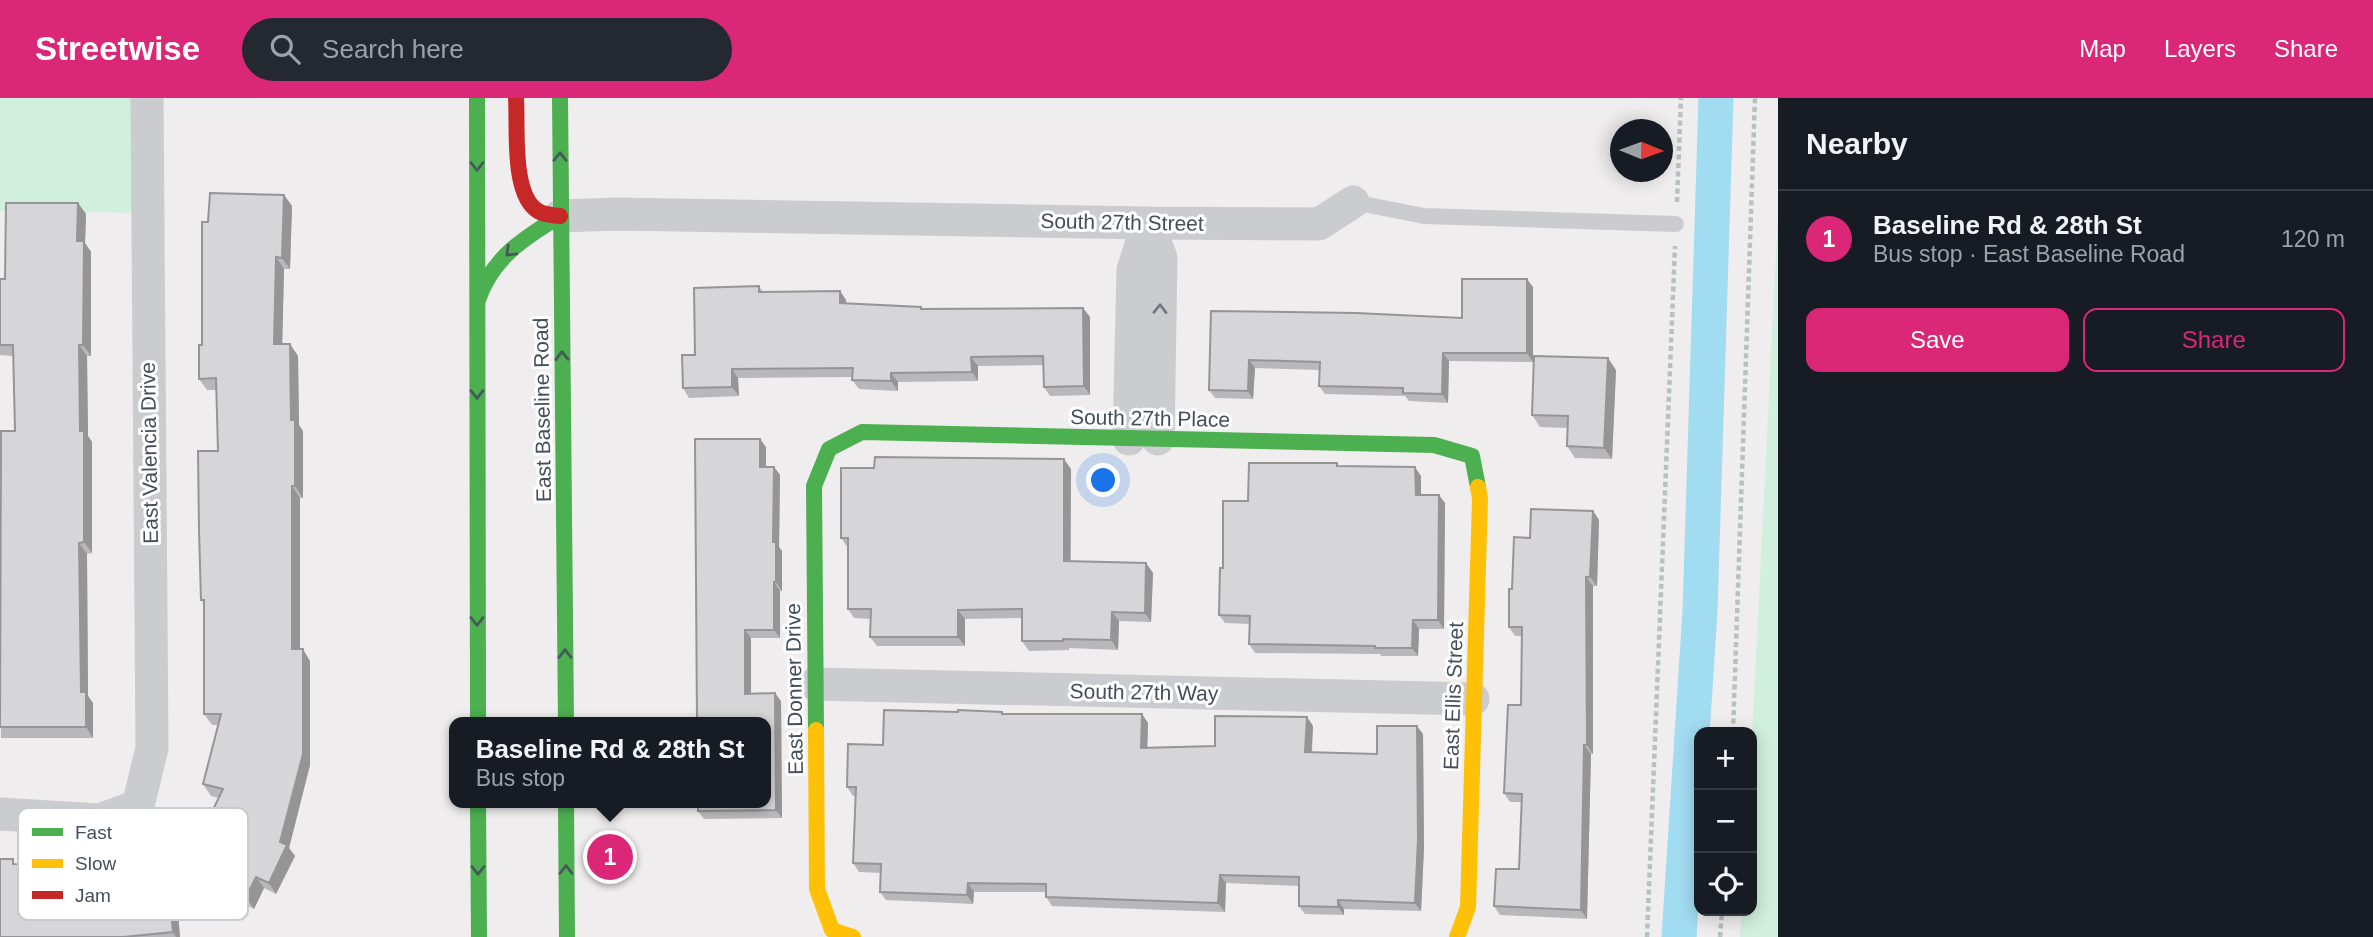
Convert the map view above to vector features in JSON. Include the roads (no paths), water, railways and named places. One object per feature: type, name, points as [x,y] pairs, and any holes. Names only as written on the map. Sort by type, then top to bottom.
[{"type":"main road","points":[[477,98],[478,717]]},
{"type":"main road","points":[[516,98],[519,174],[524,197],[537,211],[560,216]]},
{"type":"main road","name":"East Baseline Road","points":[[560,98],[565,717]]},
{"type":"main road","points":[[476,302],[490,273],[504,256],[560,216]]},
{"type":"main road","name":"South 27th Place","points":[[829,449],[862,432],[1434,445],[1472,456]]},
{"type":"main road","name":"East Donner Drive","points":[[829,449],[814,486],[817,889],[832,930],[853,937]]},
{"type":"main road","name":"East Ellis Street","points":[[1457,937],[1468,907],[1480,499],[1472,456]]},
{"type":"main road","points":[[478,808],[478,937]]},
{"type":"main road","points":[[566,808],[567,937]]},
{"type":"street","name":"East Valencia Drive","points":[[132,808],[138,806],[152,748],[147,98]]},
{"type":"street","name":"South 27th Street","points":[[560,216],[617,214],[1319,224],[1353,202]]},
{"type":"street","points":[[1144,439],[1145,348],[1161,258],[1148,223]]},
{"type":"street","name":"South 27th Way","points":[[815,684],[1474,699]]},
{"type":"street","name":"East Valencia Drive","points":[[0,814],[18,815]]},
{"type":"lane","name":"South 27th Street","points":[[1353,202],[1424,216],[1676,224]]},
{"type":"waterway","points":[[1679,937],[1700,611],[1716,98]]},
{"type":"place","name":"Baseline Rd & 28th St","points":[[610,857]]}]
